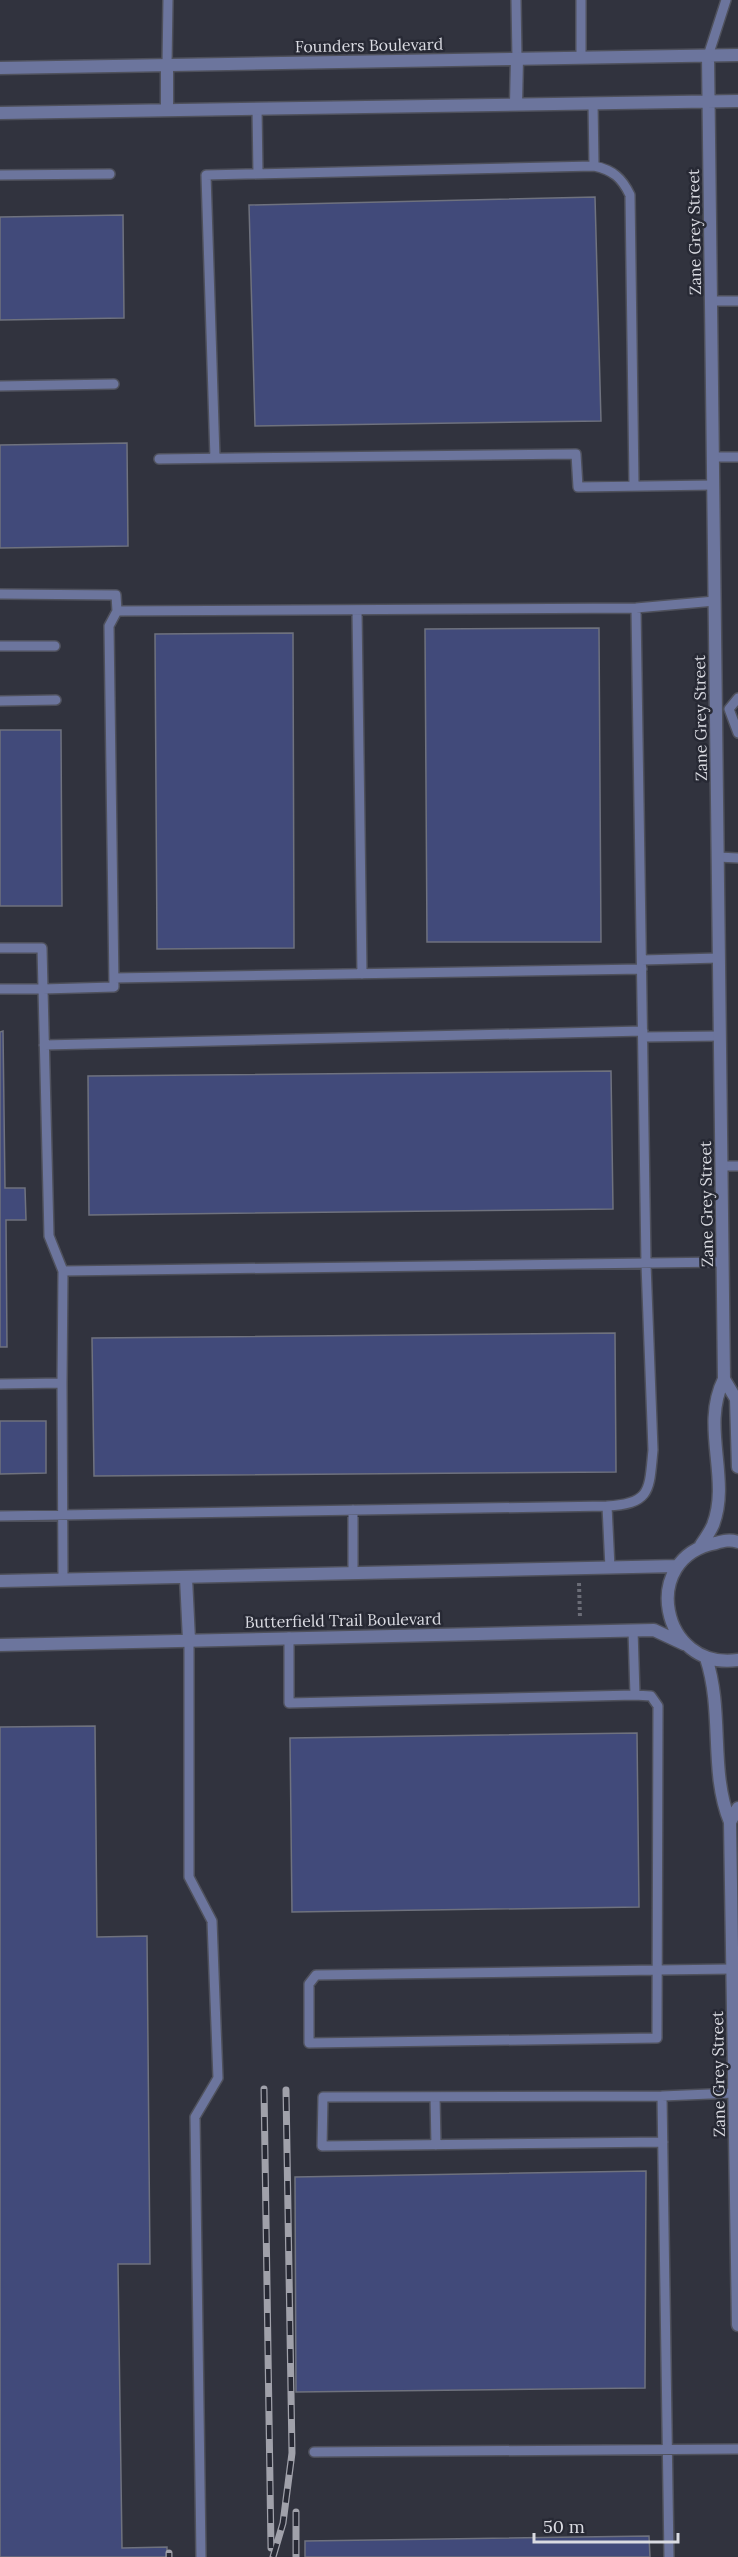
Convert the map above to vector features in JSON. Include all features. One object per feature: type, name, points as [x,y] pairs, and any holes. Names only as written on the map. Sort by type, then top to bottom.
[{"type":"street","name":"Founders Boulevard","points":[[0,68],[738,55]]},
{"type":"street","name":"Zane Grey Street","points":[[701,1545],[713,1524],[718,1497],[714,1429],[715,1397],[724,1379],[718,857],[723,709],[715,601],[708,56]]},
{"type":"street","points":[[516,104],[517,58]]},
{"type":"street","points":[[167,65],[167,109]]},
{"type":"street","points":[[0,113],[738,101]]},
{"type":"street","name":"Zane Grey Street","points":[[724,1379],[736,1399],[738,1467]]},
{"type":"street","points":[[684,1644],[669,1620],[667,1592],[677,1566],[701,1545],[732,1540],[738,1542]]},
{"type":"street","points":[[0,1581],[677,1566]]},
{"type":"street","points":[[186,1578],[189,1640]]},
{"type":"street","name":"Butterfield Trail Boulevard","points":[[0,1644],[654,1630],[684,1644],[706,1658]]},
{"type":"street","points":[[706,1658],[726,1662],[738,1660]]},
{"type":"street","name":"Zane Grey Street","points":[[706,1658],[717,1701],[721,1800],[730,1822],[735,1969],[734,2093],[738,2325]]},
{"type":"street","points":[[730,1822],[738,1808]]},
{"type":"lane","points":[[167,65],[168,0]]},
{"type":"lane","points":[[516,0],[517,58]]},
{"type":"lane","points":[[581,0],[581,58]]},
{"type":"lane","points":[[708,56],[726,0]]},
{"type":"lane","points":[[593,103],[594,166]]},
{"type":"lane","points":[[257,108],[258,174]]},
{"type":"lane","points":[[215,458],[207,175],[594,166],[608,169],[619,177],[630,195],[634,485]]},
{"type":"lane","points":[[0,175],[110,174]]},
{"type":"lane","points":[[712,301],[738,301]]},
{"type":"lane","points":[[0,386],[114,384]]},
{"type":"lane","points":[[159,459],[576,454],[578,487],[714,485]]},
{"type":"lane","points":[[714,457],[738,457]]},
{"type":"lane","points":[[0,594],[116,595],[117,611],[109,626],[114,987],[0,989]]},
{"type":"lane","points":[[117,611],[636,608],[715,601]]},
{"type":"lane","points":[[0,1516],[607,1506],[630,1505],[644,1496],[650,1479],[653,1450],[646,1263],[636,608]]},
{"type":"lane","points":[[357,610],[362,974]]},
{"type":"lane","points":[[0,646],[55,646]]},
{"type":"lane","points":[[738,698],[723,709],[738,733]]},
{"type":"lane","points":[[0,701],[56,700]]},
{"type":"lane","points":[[718,857],[738,858]]},
{"type":"lane","points":[[0,948],[42,948],[49,1236],[63,1271],[63,1580]]},
{"type":"lane","points":[[114,978],[362,974],[642,965],[719,958]]},
{"type":"lane","points":[[44,1046],[643,1034],[720,1036]]},
{"type":"lane","points":[[722,1166],[738,1166]]},
{"type":"lane","points":[[63,1271],[723,1262]]},
{"type":"lane","points":[[0,1384],[62,1383]]},
{"type":"lane","points":[[607,1506],[610,1568]]},
{"type":"lane","points":[[352,1510],[353,1574]]},
{"type":"lane","points":[[633,1630],[635,1695]]},
{"type":"lane","points":[[289,1637],[289,1703],[635,1695],[651,1696],[658,1706],[658,1970],[659,2026],[657,2038],[309,2043],[309,1984],[316,1975],[658,1970],[735,1969]]},
{"type":"lane","points":[[189,1640],[189,1877],[212,1921],[218,2078],[195,2117],[201,2557]]},
{"type":"lane","points":[[663,2142],[322,2146],[323,2097],[662,2096],[734,2093]]},
{"type":"lane","points":[[662,2096],[669,2557]]},
{"type":"lane","points":[[435,2097],[436,2145]]},
{"type":"lane","points":[[314,2452],[738,2449]]},
{"type":"path","points":[[579,1582],[580,1622]]},
{"type":"building","points":[[595,197],[601,421],[255,426],[249,205]]},
{"type":"building","points":[[123,215],[124,318],[0,320],[0,217]]},
{"type":"building","points":[[127,443],[128,546],[0,548],[0,445]]},
{"type":"building","points":[[599,628],[601,942],[427,942],[425,629]]},
{"type":"building","points":[[293,633],[294,948],[157,949],[155,634]]},
{"type":"building","points":[[0,730],[61,730],[62,906],[0,906]]},
{"type":"building","points":[[3,1031],[5,1188],[25,1188],[26,1220],[6,1220],[7,1347],[0,1347],[0,1032]]},
{"type":"building","points":[[611,1071],[613,1209],[89,1215],[88,1076]]},
{"type":"building","points":[[615,1333],[616,1472],[94,1476],[92,1338]]},
{"type":"building","points":[[0,1421],[46,1421],[46,1473],[0,1474]]},
{"type":"building","points":[[95,1726],[97,1937],[147,1936],[150,2264],[118,2264],[122,2548],[167,2547],[167,2557],[0,2557],[0,1727]]},
{"type":"building","points":[[637,1733],[639,1907],[292,1912],[290,1738]]},
{"type":"building","points":[[646,2171],[645,2388],[296,2392],[295,2177]]},
{"type":"building","points":[[649,2536],[650,2557],[305,2557],[305,2541]]},
{"type":"railway","points":[[264,2089],[271,2548]]},
{"type":"railway","points":[[273,2557],[283,2523],[292,2453],[286,2090]]},
{"type":"railway","points":[[296,2512],[296,2557]]}]
